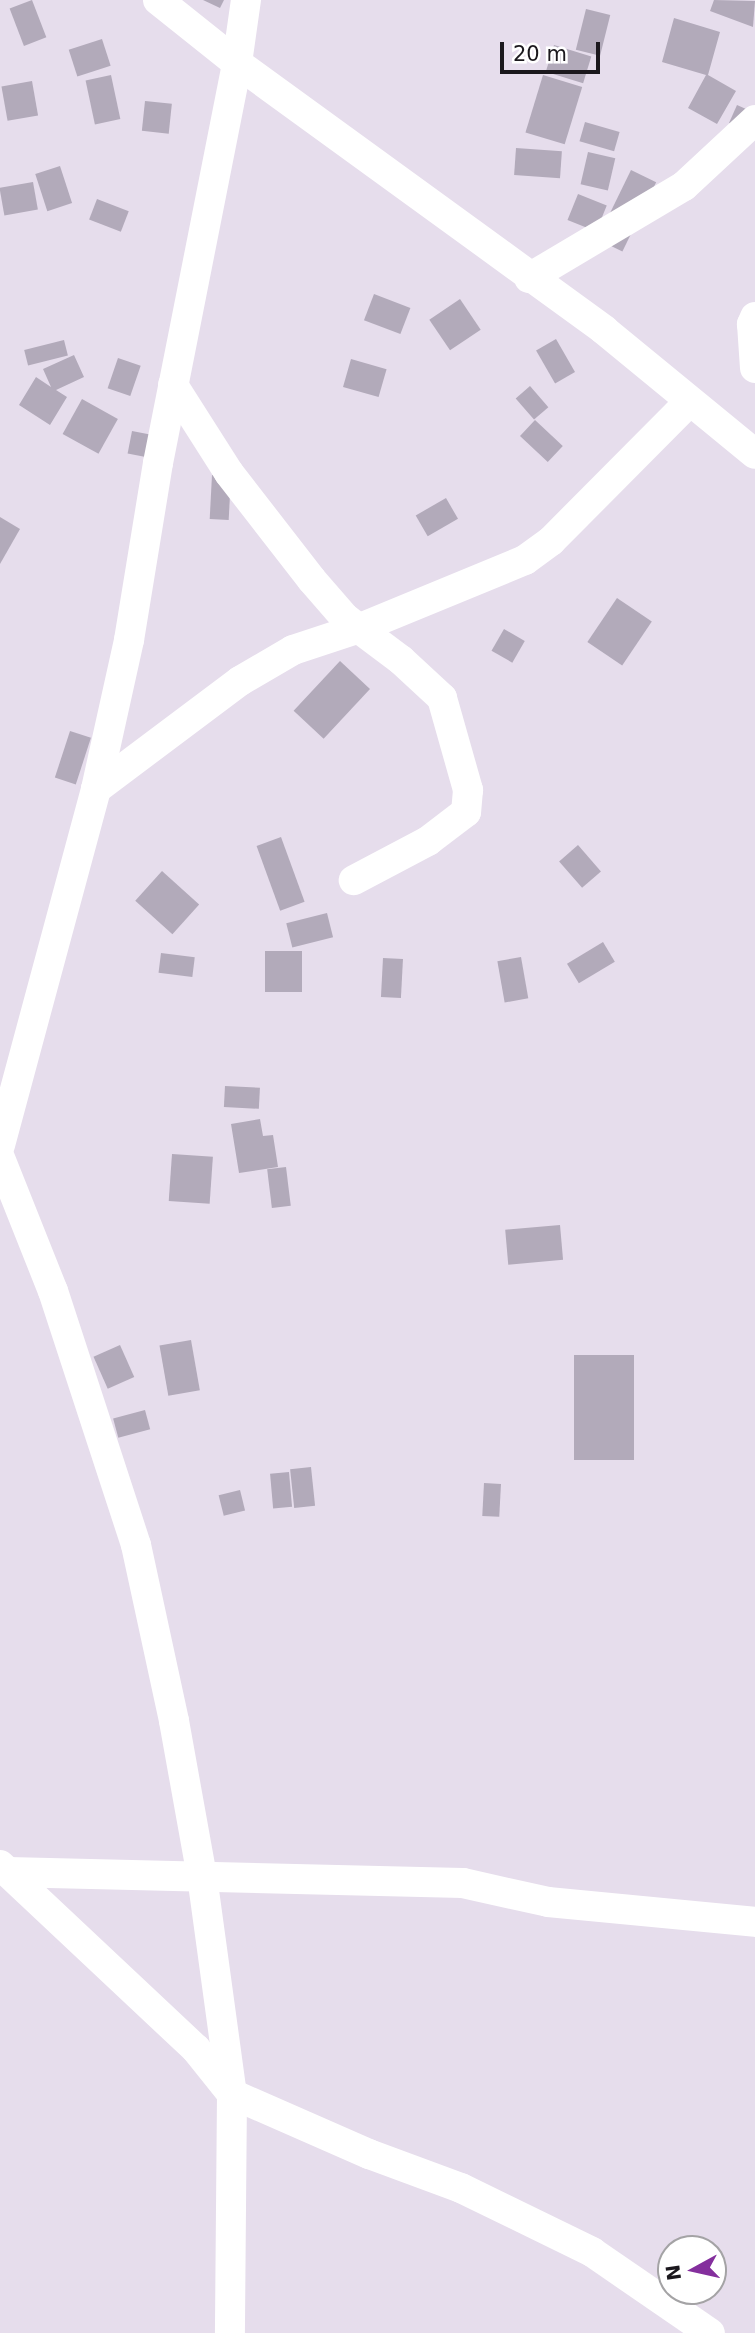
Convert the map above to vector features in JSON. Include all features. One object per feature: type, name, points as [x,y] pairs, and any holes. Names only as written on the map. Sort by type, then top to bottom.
[{"type":"street","points":[[158,0],[237,63],[604,330],[755,454]]},
{"type":"street","points":[[0,1144],[96,789],[129,640],[173,385],[237,63],[246,0]]},
{"type":"street","points":[[529,278],[684,186],[755,120]]},
{"type":"street","points":[[755,317],[752,324],[755,368]]},
{"type":"street","points":[[173,385],[229,473],[345,618],[401,660],[442,698],[468,790],[466,812],[428,841],[354,880]]},
{"type":"street","points":[[96,789],[240,681],[293,650],[360,628],[525,560],[551,541],[690,401]]},
{"type":"street","points":[[0,1158],[53,1291],[136,1545],[174,1721],[202,1877],[233,2094],[230,2333]]},
{"type":"street","points":[[4,1869],[463,1883],[548,1902],[755,1922]]},
{"type":"street","points":[[4,1869],[197,2049],[233,2094],[369,2154],[461,2188],[592,2252],[710,2333]]},
{"type":"building","points":[[32,0],[46,37],[24,46],[10,9]]},
{"type":"building","points":[[203,0],[224,0],[220,8]]},
{"type":"building","points":[[714,0],[755,1],[753,27],[710,11]]},
{"type":"building","points":[[586,9],[610,15],[600,56],[576,50]]},
{"type":"building","points":[[674,18],[720,32],[708,75],[736,91],[717,124],[688,108],[706,75],[662,62]]},
{"type":"building","points":[[102,39],[111,66],[77,76],[69,50]]},
{"type":"building","points":[[554,45],[591,56],[583,83],[546,72]]},
{"type":"building","points":[[111,75],[120,119],[95,124],[86,80]]},
{"type":"building","points":[[543,75],[582,87],[565,144],[525,132]]},
{"type":"building","points":[[32,81],[38,115],[8,121],[1,86]]},
{"type":"building","points":[[145,101],[172,104],[169,134],[142,131]]},
{"type":"building","points":[[737,105],[755,113],[752,133],[729,123]]},
{"type":"building","points":[[585,122],[620,132],[614,151],[579,141]]},
{"type":"building","points":[[516,148],[562,151],[560,178],[514,175]]},
{"type":"building","points":[[588,152],[615,158],[608,190],[581,184]]},
{"type":"building","points":[[60,166],[72,203],[47,211],[35,174]]},
{"type":"building","points":[[631,170],[656,182],[622,251],[597,239]]},
{"type":"building","points":[[33,182],[38,210],[4,215],[0,188]]},
{"type":"building","points":[[578,194],[607,206],[596,232],[568,220]]},
{"type":"building","points":[[97,199],[129,211],[121,232],[89,220]]},
{"type":"building","points":[[374,294],[410,308],[400,334],[364,320]]},
{"type":"building","points":[[460,299],[481,330],[450,350],[429,320]]},
{"type":"building","points":[[556,339],[575,372],[555,383],[536,350]]},
{"type":"building","points":[[64,340],[68,356],[28,365],[24,350]]},
{"type":"building","points":[[74,355],[84,377],[56,390],[67,397],[50,425],[19,405],[36,377],[51,387],[43,369]]},
{"type":"building","points":[[118,358],[141,366],[130,396],[108,388]]},
{"type":"building","points":[[351,359],[387,369],[379,397],[343,387]]},
{"type":"building","points":[[530,386],[548,407],[534,420],[516,398]]},
{"type":"building","points":[[82,399],[118,419],[98,454],[63,434]]},
{"type":"building","points":[[535,420],[563,446],[548,462],[520,436]]},
{"type":"building","points":[[132,431],[153,435],[148,458],[128,454]]},
{"type":"building","points":[[212,475],[231,476],[229,520],[210,519]]},
{"type":"building","points":[[446,498],[458,519],[428,536],[416,516]]},
{"type":"building","points":[[0,517],[20,529],[0,564]]},
{"type":"building","points":[[617,598],[652,621],[622,665],[587,642]]},
{"type":"building","points":[[504,629],[525,641],[512,663],[492,651]]},
{"type":"building","points":[[340,661],[370,689],[324,739],[294,711]]},
{"type":"building","points":[[70,731],[91,738],[76,784],[55,778]]},
{"type":"building","points":[[281,837],[305,902],[280,911],[257,846]]},
{"type":"building","points":[[578,845],[601,871],[582,888],[559,861]]},
{"type":"building","points":[[162,871],[199,904],[172,934],[135,901]]},
{"type":"building","points":[[327,913],[333,937],[292,947],[286,923]]},
{"type":"building","points":[[603,942],[615,962],[579,983],[567,964]]},
{"type":"building","points":[[265,951],[302,951],[302,992],[265,992]]},
{"type":"building","points":[[161,953],[195,957],[192,977],[159,973]]},
{"type":"building","points":[[521,957],[528,998],[505,1003],[497,961]]},
{"type":"building","points":[[383,958],[403,959],[401,998],[381,997]]},
{"type":"building","points":[[225,1086],[260,1088],[259,1109],[224,1107]]},
{"type":"building","points":[[260,1119],[263,1136],[273,1135],[278,1167],[239,1173],[231,1124]]},
{"type":"building","points":[[172,1154],[213,1157],[210,1204],[169,1201]]},
{"type":"building","points":[[286,1167],[291,1206],[272,1208],[267,1169]]},
{"type":"building","points":[[560,1225],[563,1260],[508,1265],[505,1230]]},
{"type":"building","points":[[191,1340],[200,1390],[168,1396],[159,1346]]},
{"type":"building","points":[[120,1345],[134,1377],[108,1389],[94,1357]]},
{"type":"building","points":[[574,1355],[634,1355],[634,1460],[574,1460]]},
{"type":"building","points":[[145,1410],[150,1429],[118,1438],[113,1419]]},
{"type":"building","points":[[311,1467],[315,1506],[294,1508],[290,1469]]},
{"type":"building","points":[[289,1472],[292,1507],[273,1509],[270,1474]]},
{"type":"building","points":[[484,1483],[501,1484],[499,1517],[482,1516]]},
{"type":"building","points":[[240,1490],[245,1510],[224,1516],[219,1495]]}]
